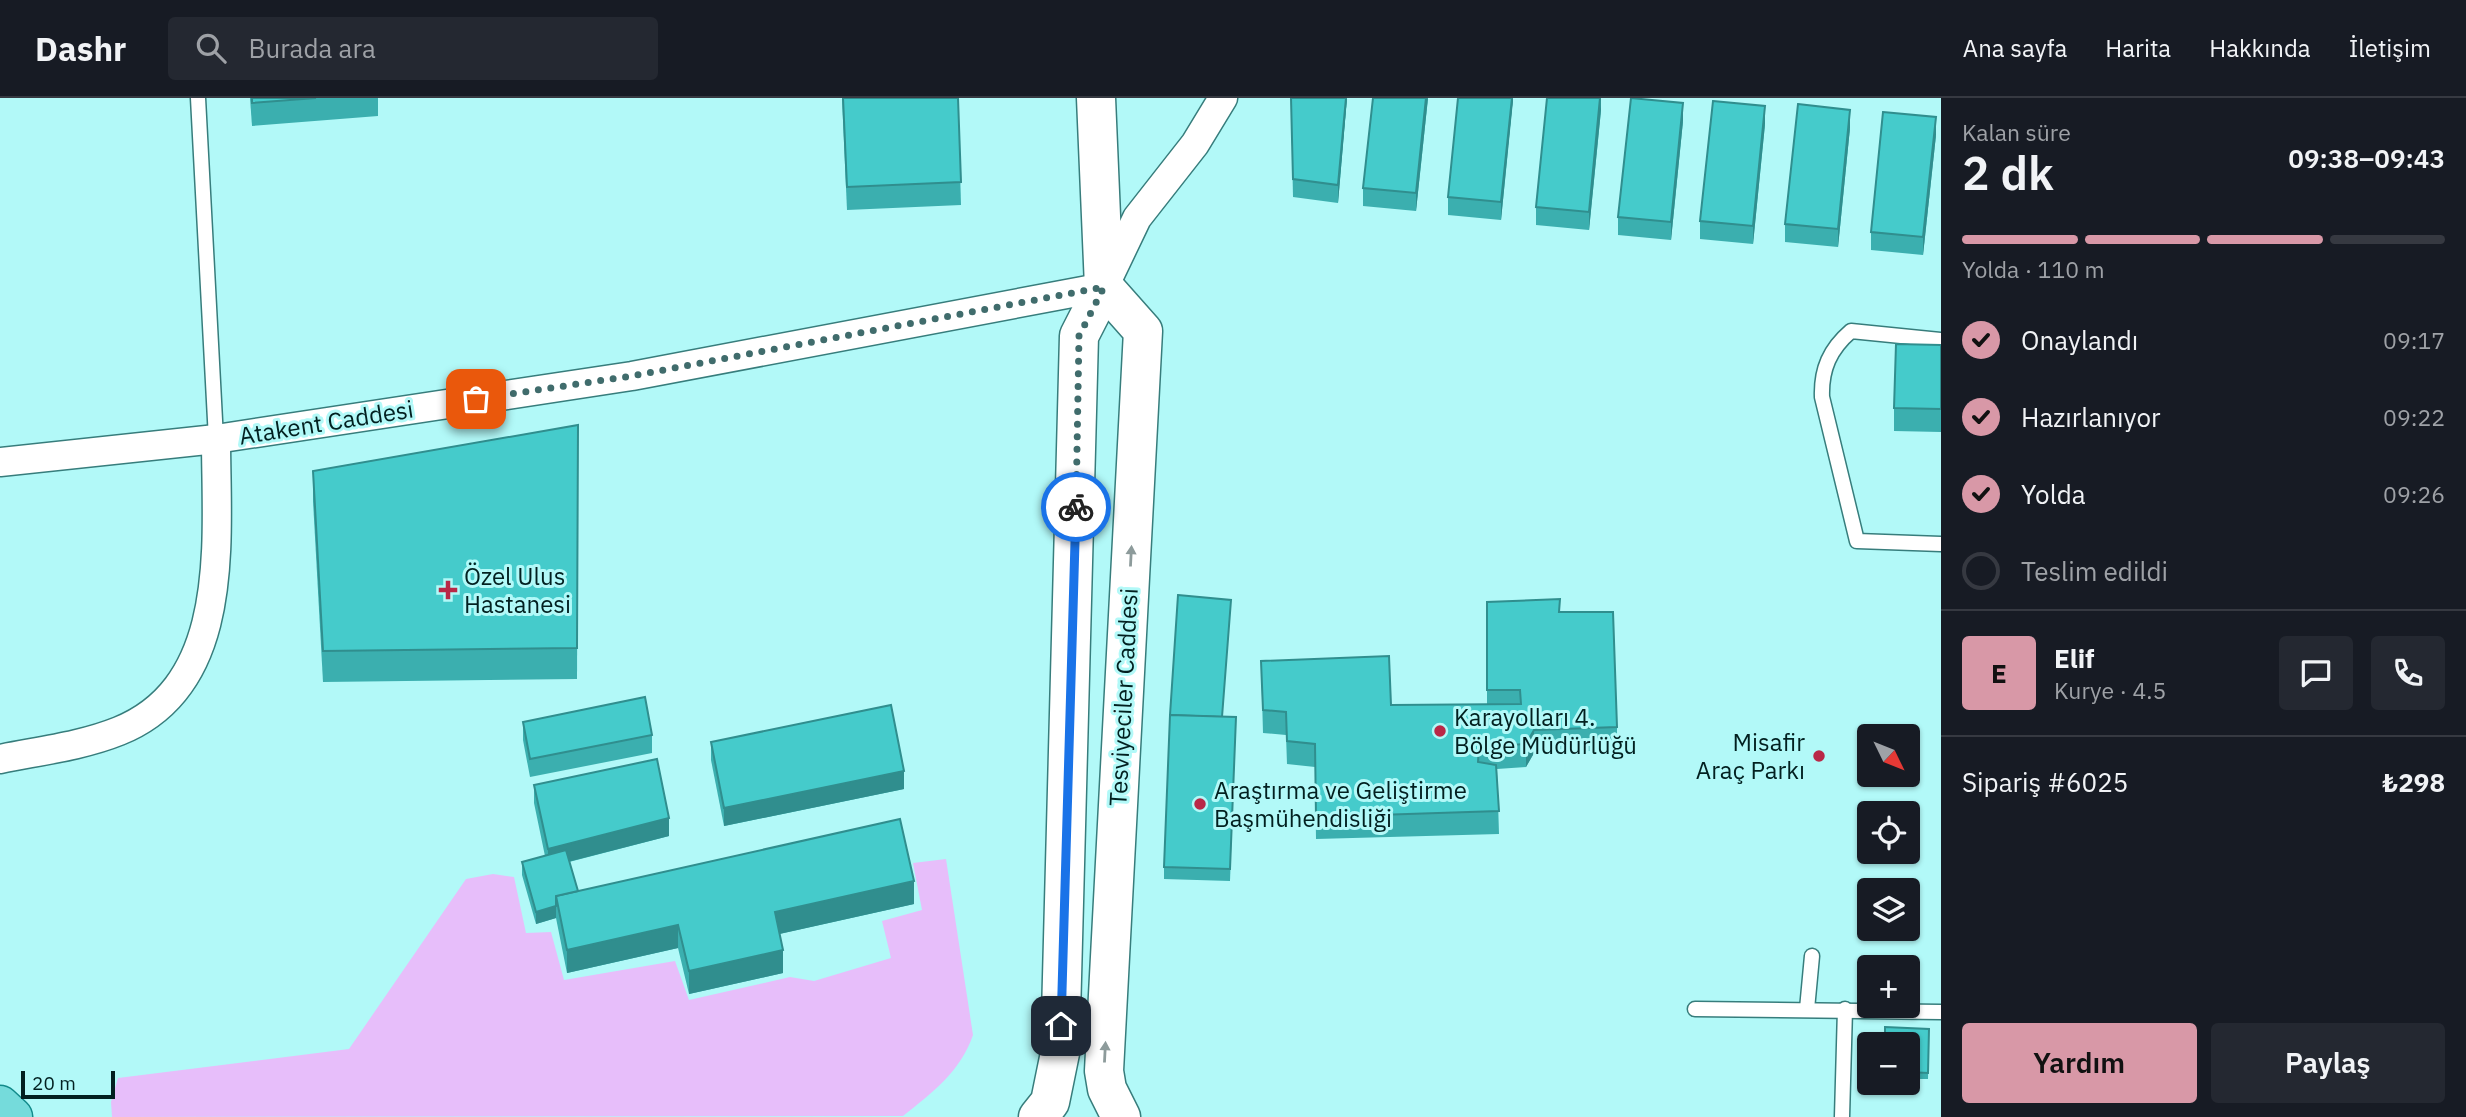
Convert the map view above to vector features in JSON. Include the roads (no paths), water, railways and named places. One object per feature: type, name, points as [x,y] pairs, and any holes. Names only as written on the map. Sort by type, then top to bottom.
[{"type":"main road","points":[[0,1105],[13,1117]]},
{"type":"street","name":"Tesviyeciler Caddesi","points":[[1038,1117],[1050,1102],[1060,1053],[1079,336],[1104,287],[1096,98]]},
{"type":"street","points":[[1104,287],[1137,218],[1195,144],[1223,98]]},
{"type":"street","name":"Atakent Caddesi","points":[[0,462],[216,439],[632,376],[1104,287]]},
{"type":"street","name":"Tesviyeciler Caddesi","points":[[1104,287],[1143,331],[1104,1071],[1107,1089],[1121,1117]]},
{"type":"street","points":[[0,759],[120,730],[147,716],[183,680],[205,634],[214,568],[216,439]]},
{"type":"lane","points":[[198,98],[216,439]]},
{"type":"lane","points":[[1941,340],[1851,331],[1832,351],[1821,381],[1822,397],[1857,541],[1941,544]]},
{"type":"lane","points":[[1807,1009],[1812,956]]},
{"type":"lane","points":[[1695,1009],[1941,1012]]},
{"type":"lane","points":[[1842,1117],[1845,1009]]},
{"type":"place","name":"Özel Ulus Hastanesi","points":[[448,590]]},
{"type":"place","name":"Karayolları 4. Bölge Müdürlüğü","points":[[1440,731]]},
{"type":"place","name":"Misafir Araç Parkı","points":[[1819,756]]},
{"type":"place","name":"Araştırma ve Geliştirme Başmühendisliği","points":[[1200,804]]}]
